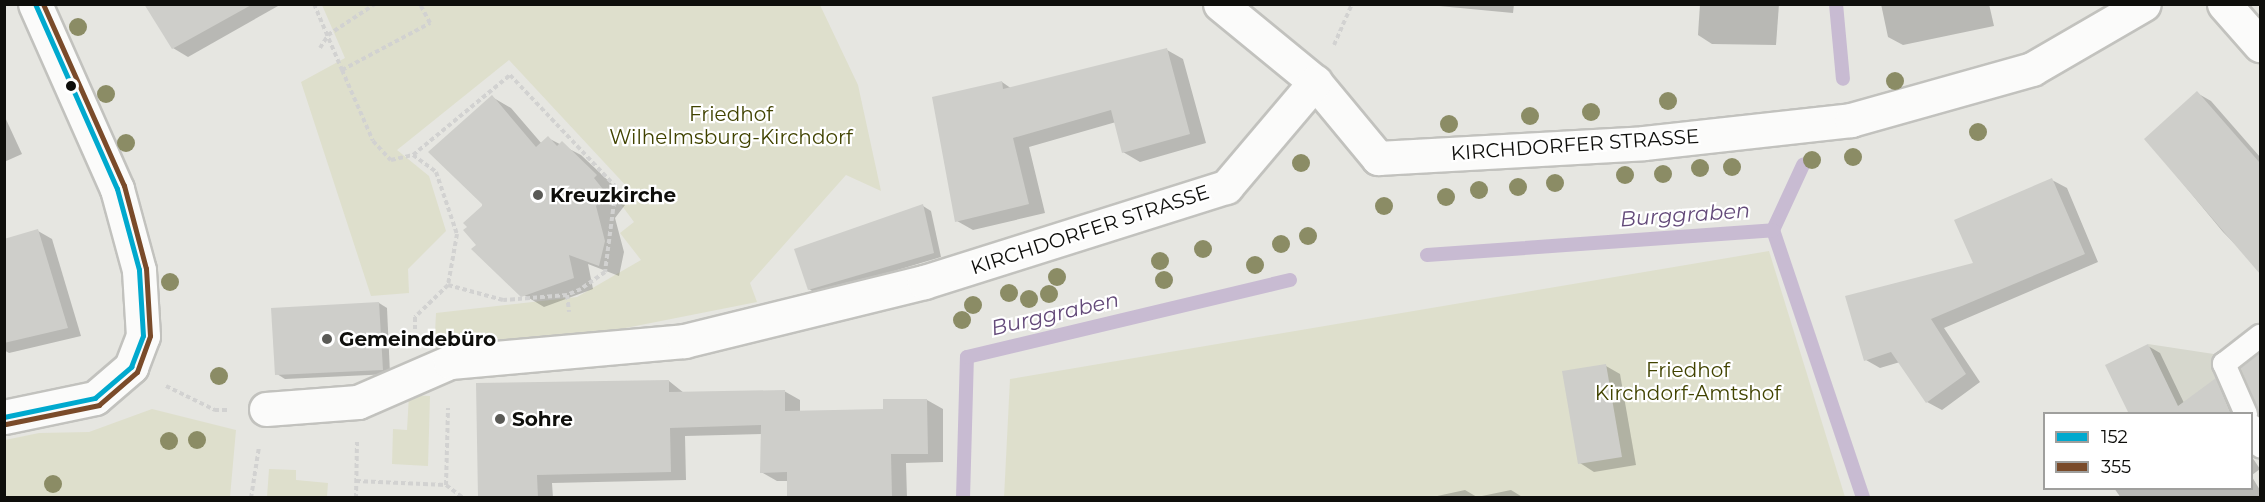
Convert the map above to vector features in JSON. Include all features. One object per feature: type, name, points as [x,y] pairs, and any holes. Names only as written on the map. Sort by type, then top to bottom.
[{"type":"street","points":[[4,417],[95,398],[131,367],[143,336],[139,270],[117,189],[35,4]]},
{"type":"street","points":[[1220,4],[1315,82]]},
{"type":"street","name":"KIRCHDORFER STRASSE","points":[[266,409],[358,402],[415,380],[450,362],[684,341],[924,282],[1226,187],[1315,82],[1378,158],[1644,143],[1851,120],[2032,69],[2144,4]]},
{"type":"street","points":[[2224,4],[2260,45]]},
{"type":"lane","points":[[2245,412],[2224,364],[2260,336]]},
{"type":"lane","points":[[2253,428],[2260,446]]},
{"type":"path","points":[[314,4],[373,141],[391,160],[413,155],[510,75],[616,187],[605,272],[581,289],[567,295],[503,300],[448,285]]},
{"type":"path","points":[[320,48],[328,35],[375,4]]},
{"type":"path","points":[[342,70],[430,23],[420,4]]},
{"type":"path","points":[[413,155],[436,172],[457,234],[448,285],[415,317],[415,380]]},
{"type":"path","points":[[446,485],[450,362]]},
{"type":"path","points":[[131,367],[215,410],[266,409],[251,498]]},
{"type":"path","points":[[356,498],[358,402]]},
{"type":"path","points":[[356,481],[446,485],[463,498]]},
{"type":"path","points":[[33,498],[52,498]]},
{"type":"shaded area","points":[[2148,344],[2240,358],[2260,390],[2237,412],[2168,412],[2168,386]]},
{"type":"green space","name":"Friedhof Wilhelmsburg-Kirchdorf","points":[[322,5],[820,5],[858,85],[881,191],[846,175],[750,283],[757,302],[575,338],[434,353],[436,313],[577,297],[641,260],[620,233],[634,222],[617,199],[629,189],[509,60],[397,150],[429,176],[446,231],[408,269],[409,293],[371,296],[301,82],[345,58]]},
{"type":"green space","name":"Friedhof Kirchdorf-Amtshof","points":[[1769,251],[1845,497],[1004,498],[1010,379]]},
{"type":"green space","points":[[409,395],[430,396],[428,466],[392,464],[393,429],[407,430]]},
{"type":"green space","points":[[152,409],[236,430],[230,497],[5,497],[5,440],[39,433],[89,432]]},
{"type":"green space","points":[[269,469],[296,470],[296,480],[328,483],[327,497],[267,497]]},
{"type":"building","points":[[144,4],[253,4],[172,49]]},
{"type":"building","points":[[1167,48],[1190,134],[1122,153],[1111,110],[1013,138],[1029,204],[955,222],[932,97],[1002,81],[1003,89]]},
{"type":"building","points":[[2197,91],[2260,163],[2260,274],[2144,139]]},
{"type":"building","name":"Kreuzkirche","points":[[492,95],[536,147],[548,136],[557,146],[562,141],[597,175],[594,178],[606,193],[596,206],[605,241],[599,266],[569,255],[574,278],[521,297],[471,249],[476,245],[463,230],[467,227],[463,223],[483,205],[428,152]]},
{"type":"building","points":[[2052,178],[2085,254],[1931,319],[1966,374],[1926,403],[1891,352],[1864,361],[1845,296],[1973,263],[1954,220]]},
{"type":"building","points":[[923,204],[934,253],[808,290],[794,249]]},
{"type":"building","points":[[38,229],[68,328],[4,343],[4,239]]},
{"type":"building","name":"Gemeindebüro","points":[[379,302],[383,370],[275,375],[271,308]]},
{"type":"building","points":[[2148,344],[2178,406],[2216,378],[2230,412],[2128,412],[2105,365]]},
{"type":"building","points":[[2260,353],[2260,414],[2259,414],[2241,368]]},
{"type":"building","points":[[1606,364],[1622,457],[1578,464],[1562,371]]},
{"type":"building","points":[[669,380],[669,392],[785,390],[785,411],[883,409],[883,399],[927,399],[928,454],[891,454],[892,496],[787,497],[787,472],[760,473],[761,425],[670,428],[671,472],[537,475],[538,498],[478,498],[476,383]]},
{"type":"waterway","points":[[1836,4],[1843,79]]},
{"type":"waterway","points":[[1773,230],[1803,165]]},
{"type":"waterway","name":"Burggraben","points":[[1773,230],[1863,498]]},
{"type":"waterway","name":"Burggraben","points":[[1427,255],[1773,230]]},
{"type":"waterway","name":"Burggraben","points":[[963,498],[967,357],[1290,280]]},
{"type":"transit line","name":"152","points":[[4,417],[95,398],[131,367],[143,336],[139,270],[117,189],[35,4]]},
{"type":"transit line","name":"355","points":[[6,424],[99,405],[137,372],[150,336],[146,269],[124,186],[43,4]]},
{"type":"place","name":"Kreuzkirche","points":[[538,195]]},
{"type":"place","name":"Gemeindebüro","points":[[327,339]]},
{"type":"place","name":"Sohre","points":[[500,419]]}]
